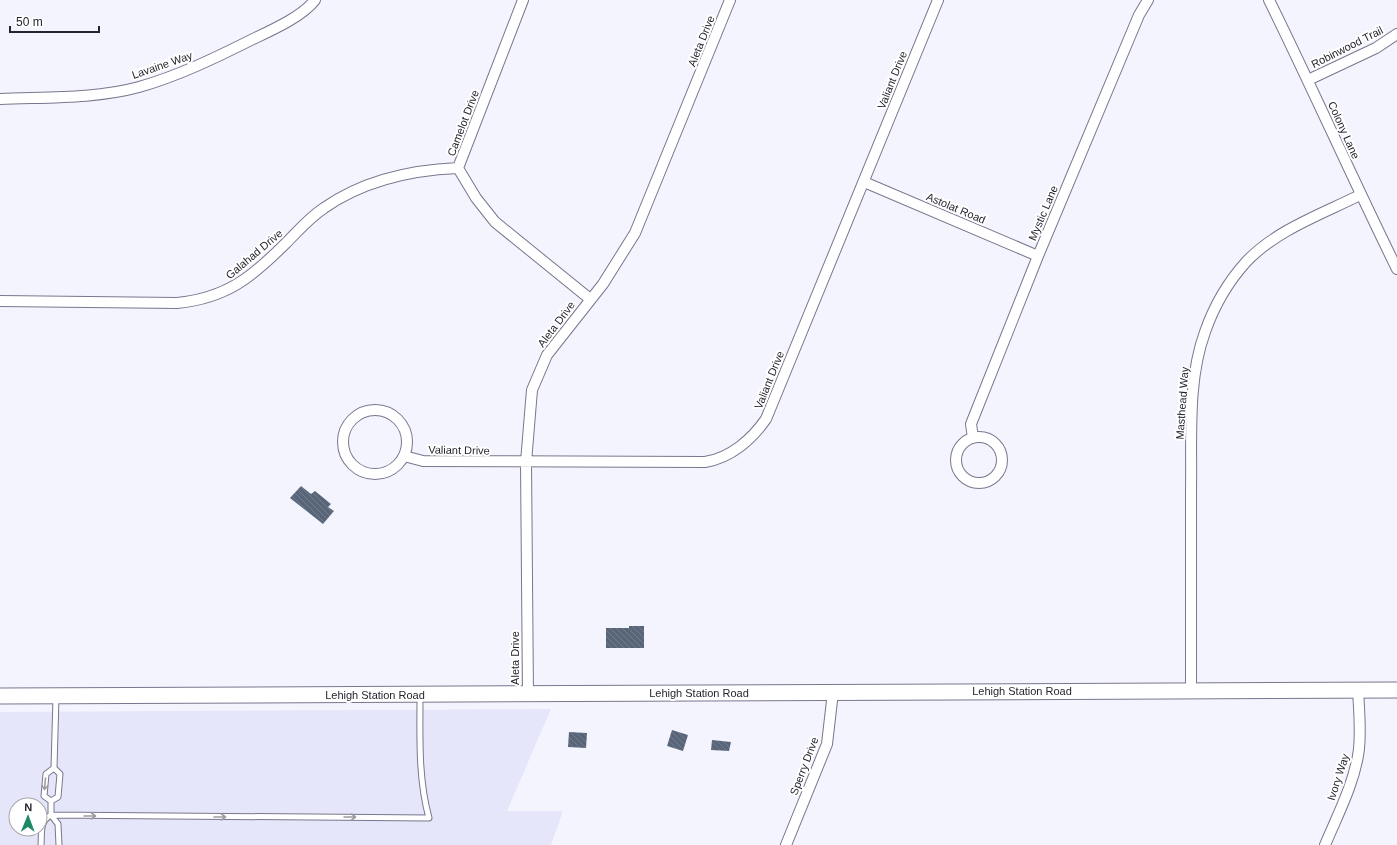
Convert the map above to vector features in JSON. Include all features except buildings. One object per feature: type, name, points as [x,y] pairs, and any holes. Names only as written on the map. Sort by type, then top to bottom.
[{"type":"main road","name":"Lehigh Station Road","points":[[0,696],[1397,690]]},
{"type":"street","name":"Lavaine Way","points":[[0,99],[114,92],[172,77],[258,37],[305,10],[315,0]]},
{"type":"street","name":"Camelot Drive","points":[[523,0],[458,168],[476,198],[495,222],[590,299]]},
{"type":"street","name":"Aleta Drive","points":[[528,694],[526,462],[529,407],[532,390],[537,374],[547,355],[615,267],[635,233],[730,0]]},
{"type":"street","name":"Valiant Drive","points":[[404,456],[423,461],[705,462],[714,461],[729,454],[745,442],[766,418],[938,0]]},
{"type":"street","name":"Mystic Lane","points":[[973,438],[971,424],[1038,256],[1139,15],[1148,0]]},
{"type":"street","name":"Colony Lane","points":[[1269,0],[1308,80],[1360,195],[1397,269]]},
{"type":"street","name":"Robinwood Trail","points":[[1308,80],[1376,48],[1397,34]]},
{"type":"street","name":"Galahad Drive","points":[[0,301],[177,303],[197,301],[215,296],[245,280],[323,208],[346,195],[374,182],[402,174],[431,169],[458,168]]},
{"type":"street","name":"Astolat Road","points":[[864,182],[1038,256]]},
{"type":"street","name":"Masthead Way","points":[[1191,691],[1193,399],[1197,359],[1204,332],[1215,306],[1229,283],[1252,257],[1268,243],[1297,226],[1360,195]]},
{"type":"street","points":[[376,410],[387,412],[396,417],[403,426],[407,436],[407,446],[404,456],[398,465],[389,472],[379,475],[363,472],[349,463],[344,454],[342,443],[344,432],[348,423],[356,415],[366,411],[376,410]]},
{"type":"street","points":[[973,438],[988,440],[1000,450],[1001,466],[998,473],[986,482],[979,483],[966,479],[957,467],[956,460],[961,447],[973,438]]},
{"type":"street","name":"Ivory Way","points":[[1326,845],[1354,770],[1359,749],[1360,729],[1358,690]]},
{"type":"street","name":"Sperry Drive","points":[[786,845],[827,744],[833,692]]},
{"type":"lane","points":[[41,845],[43,824],[45,819],[51,815],[429,818],[424,800],[420,768],[420,695]]},
{"type":"lane","points":[[51,801],[58,797],[60,774],[54,768],[56,696]]},
{"type":"lane","points":[[51,801],[44,796],[46,774],[54,768]]},
{"type":"lane","points":[[51,801],[51,815],[58,824],[59,845]]},
{"type":"shaded area","points":[[551,709],[507,811],[563,811],[551,845],[0,845],[0,712]]}]
